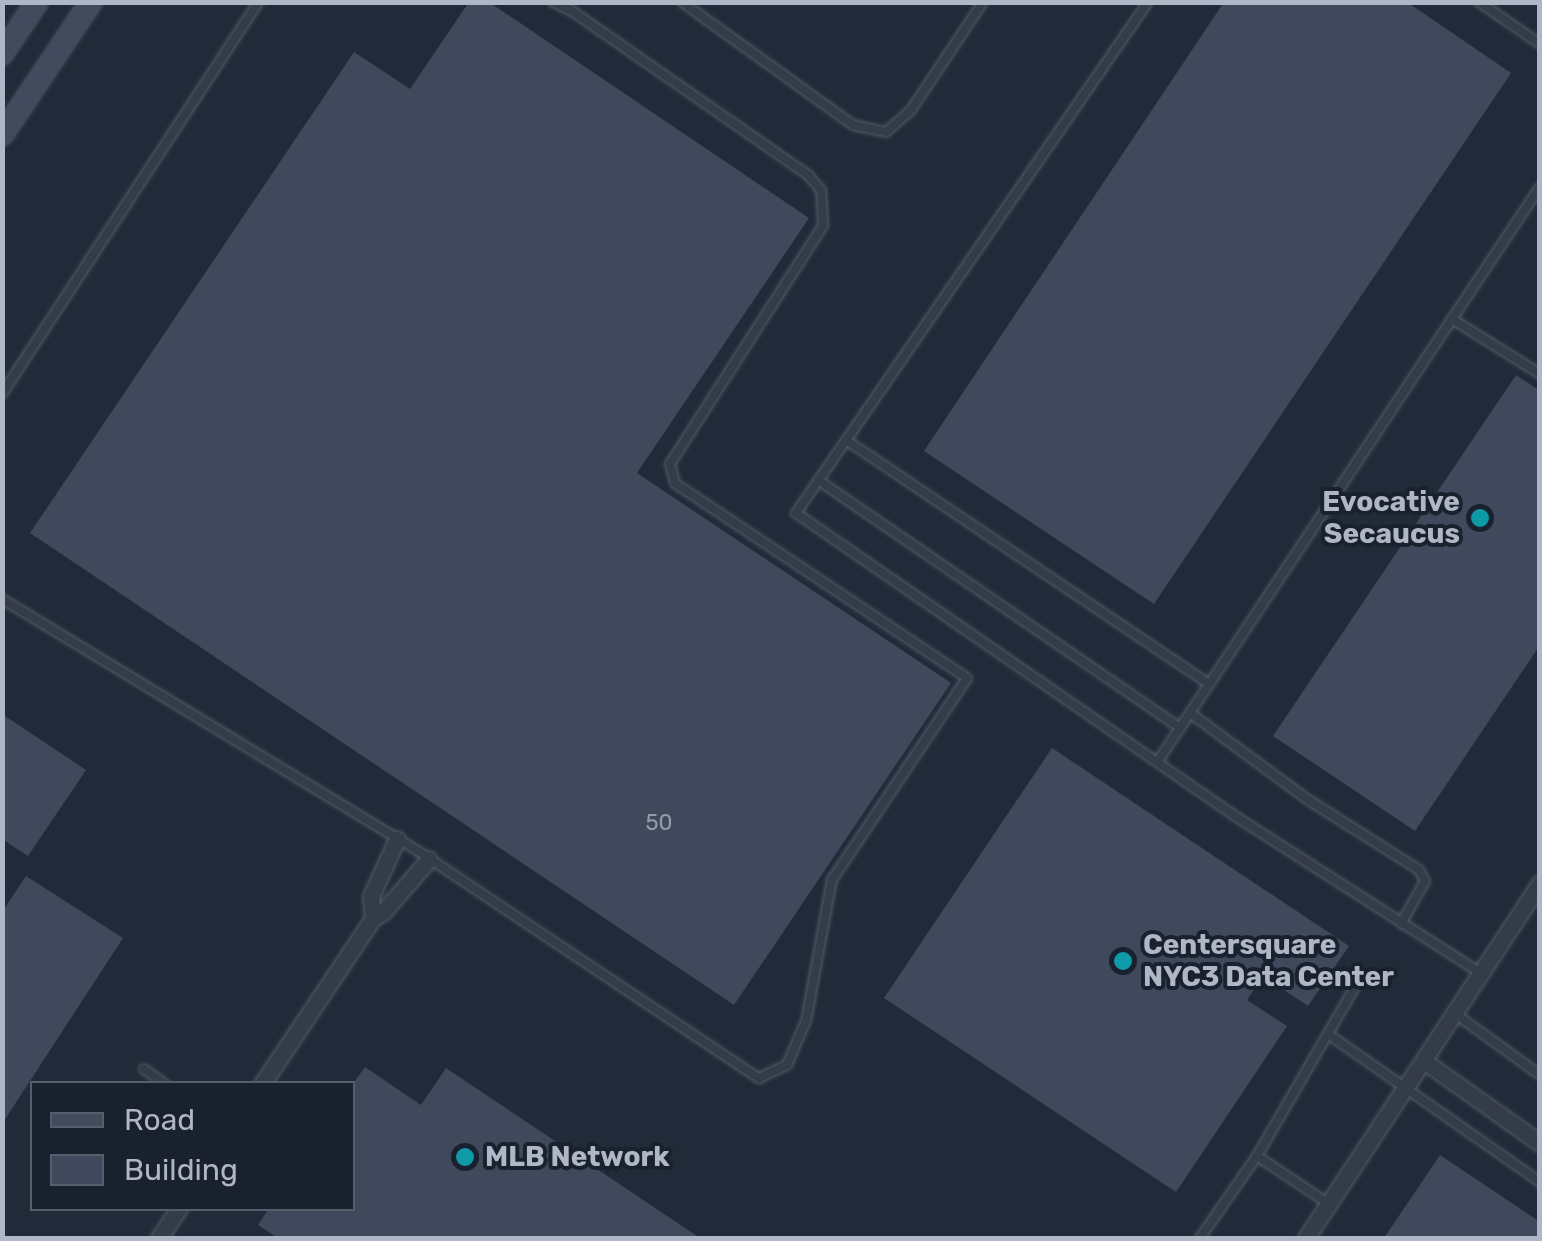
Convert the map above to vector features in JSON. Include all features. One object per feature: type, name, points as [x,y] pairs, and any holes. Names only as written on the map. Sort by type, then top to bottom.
[{"type":"main road","points":[[2,54],[37,2]]},
{"type":"main road","points":[[2,135],[91,2]]},
{"type":"street","points":[[373,918],[371,896],[397,839]]},
{"type":"street","points":[[264,1081],[373,918],[383,912],[429,859]]},
{"type":"street","points":[[1306,1238],[1540,883]]},
{"type":"street","points":[[1424,1062],[1540,1143]]},
{"type":"street","points":[[159,1238],[177,1211]]},
{"type":"lane","points":[[2,394],[259,2]]},
{"type":"lane","points":[[2,599],[429,859],[759,1078],[787,1064],[806,1021],[832,880],[967,678],[675,483],[670,464],[824,226],[821,190],[808,175],[572,11],[552,2]]},
{"type":"lane","points":[[682,2],[853,125],[886,132],[910,110],[982,2]]},
{"type":"lane","points":[[1148,2],[796,512],[1158,761],[1479,972]]},
{"type":"lane","points":[[1479,2],[1540,44]]},
{"type":"lane","points":[[1158,761],[1540,187]]},
{"type":"lane","points":[[1452,319],[1540,374]]},
{"type":"lane","points":[[846,440],[1209,684]]},
{"type":"lane","points":[[818,480],[1180,728]]},
{"type":"lane","points":[[1190,713],[1310,801],[1419,870],[1424,881],[1401,924]]},
{"type":"lane","points":[[1200,1238],[1257,1156],[1360,978]]},
{"type":"lane","points":[[1454,1012],[1540,1074]]},
{"type":"lane","points":[[1328,1034],[1540,1182]]},
{"type":"lane","points":[[144,1069],[160,1081]]},
{"type":"lane","points":[[1257,1156],[1329,1204]]},
{"type":"building","points":[[469,2],[489,2],[809,218],[637,473],[951,683],[734,1005],[30,533],[354,52],[410,89]]},
{"type":"building","points":[[1224,2],[1407,2],[1511,73],[1154,604],[924,451]]},
{"type":"building","name":"Evocative Secaucus","points":[[1516,375],[1540,391],[1540,645],[1415,831],[1273,736]]},
{"type":"building","points":[[2,714],[86,770],[28,856],[2,839]]},
{"type":"building","name":"Centersquare NYC3 Data Center","points":[[1052,748],[1349,946],[1308,1006],[1263,976],[1247,1000],[1287,1026],[1176,1192],[884,998]]},
{"type":"building","points":[[26,876],[123,938],[2,1124],[2,912]]},
{"type":"building","name":"MLB Network","points":[[365,1067],[421,1105],[446,1068],[700,1238],[278,1238],[258,1225],[267,1211],[355,1211],[355,1081]]},
{"type":"building","points":[[1440,1155],[1540,1222],[1540,1238],[1384,1238]]},
{"type":"place","name":"Evocative Secaucus","points":[[1480,518]]},
{"type":"place","name":"Centersquare NYC3 Data Center","points":[[1123,961]]},
{"type":"place","name":"MLB Network","points":[[465,1157]]}]
